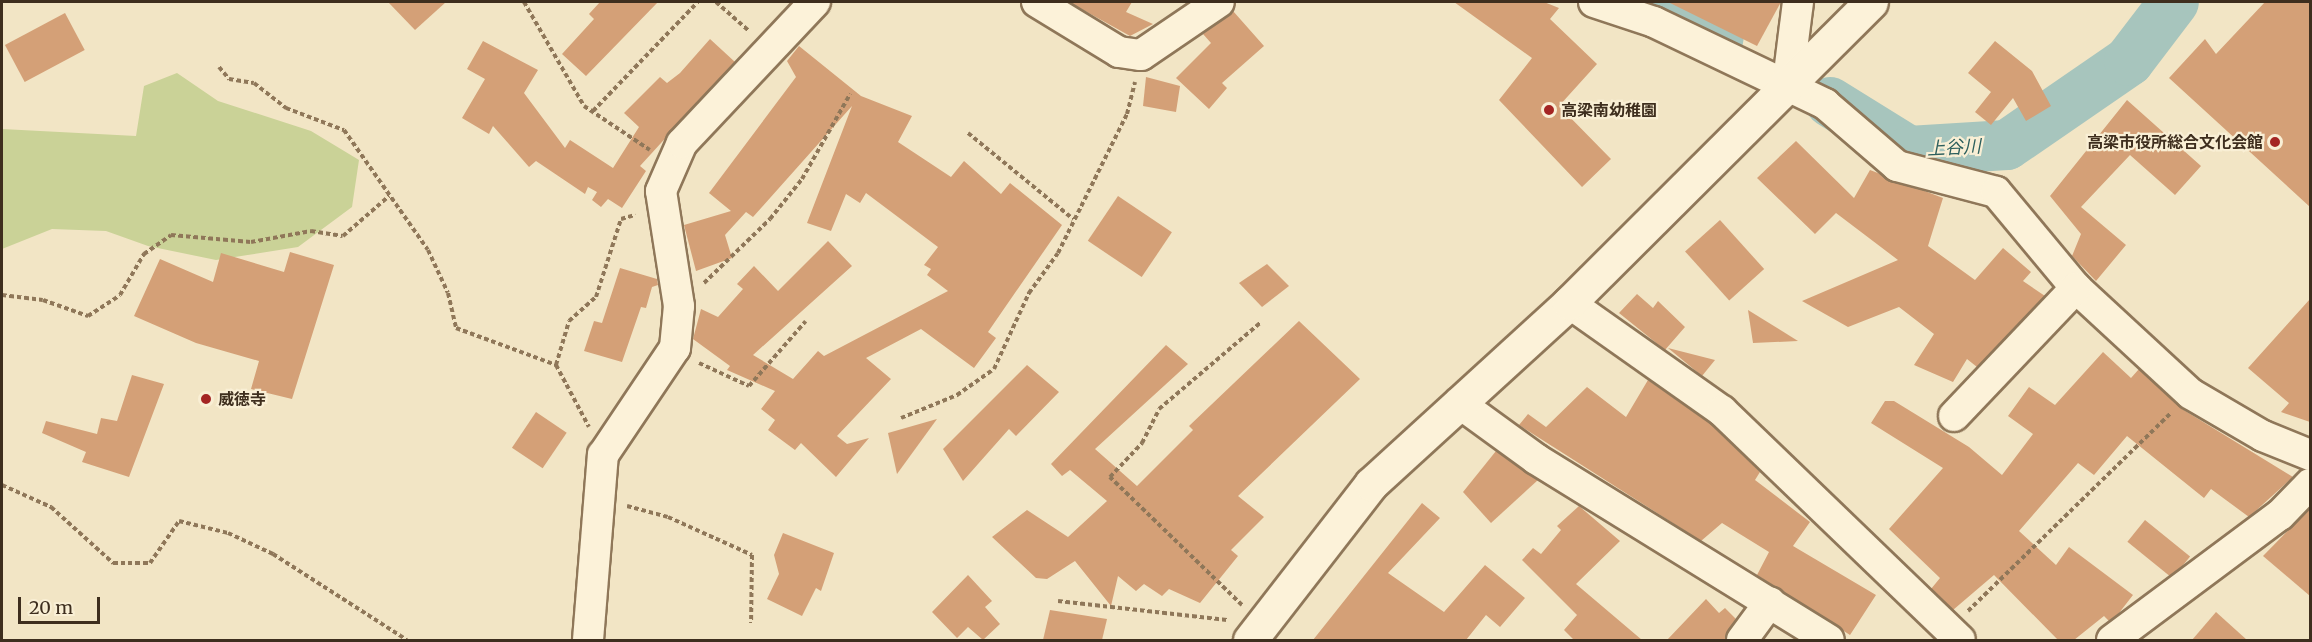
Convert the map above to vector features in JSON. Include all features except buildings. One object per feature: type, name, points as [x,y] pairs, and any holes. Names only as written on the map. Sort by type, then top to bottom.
[{"type":"street","points":[[588,640],[603,499],[603,455],[675,348],[679,306],[661,191],[682,143],[772,51],[815,2]]},
{"type":"street","points":[[1037,2],[1119,52],[1141,55],[1219,2]]},
{"type":"street","points":[[1594,2],[1654,22],[1787,89],[1825,104],[1897,166],[1996,192],[2076,288],[2191,394],[2263,436],[2310,455]]},
{"type":"street","points":[[1787,89],[1798,2]]},
{"type":"street","points":[[1256,632],[1371,484],[1569,303],[1787,89],[1871,2]]},
{"type":"street","points":[[1954,416],[2076,288]]},
{"type":"street","points":[[1569,303],[1722,411],[1955,634]]},
{"type":"street","points":[[1459,403],[1536,459],[1829,640]]},
{"type":"street","points":[[2112,640],[2280,515],[2310,484]]},
{"type":"street","points":[[1742,640],[1770,602]]},
{"type":"path","points":[[524,2],[584,106],[672,166]]},
{"type":"path","points":[[594,111],[698,2]]},
{"type":"path","points":[[716,2],[772,51]]},
{"type":"path","points":[[901,418],[957,395],[994,369],[1029,293],[1058,253],[1127,114],[1141,55]]},
{"type":"path","points":[[219,67],[229,79],[254,83],[286,108],[344,130],[428,250],[448,293],[456,328],[556,365],[603,455]]},
{"type":"path","points":[[679,306],[770,219],[802,179],[850,94]]},
{"type":"path","points":[[968,134],[1073,219]]},
{"type":"path","points":[[2,295],[43,300],[88,316],[120,295],[144,254],[171,235],[250,242],[311,231],[344,236],[389,196]]},
{"type":"path","points":[[556,365],[569,321],[596,297],[621,219],[663,207]]},
{"type":"path","points":[[675,348],[749,386],[806,321]]},
{"type":"path","points":[[1256,632],[1110,477],[1142,443],[1158,409],[1260,323]]},
{"type":"path","points":[[1955,634],[2191,394]]},
{"type":"path","points":[[2,485],[51,507],[113,562],[150,563],[179,521],[228,533],[273,554],[407,640]]},
{"type":"path","points":[[603,499],[668,517],[752,555],[751,623]]},
{"type":"path","points":[[1058,601],[1256,632]]},
{"type":"green space","points":[[177,73],[218,101],[311,131],[359,160],[352,207],[298,247],[216,260],[148,246],[106,231],[52,229],[2,249],[2,129],[136,136],[144,86]]},
{"type":"waterway","name":"上谷川","points":[[1646,2],[1719,38]]},
{"type":"waterway","name":"上谷川","points":[[1830,102],[1909,151],[2007,145],[2129,61],[2174,2]]},
{"type":"place","name":"高梁南幼稚園","points":[[1549,110]]},
{"type":"place","name":"高梁市役所総合文化会館","points":[[2275,142]]},
{"type":"place","name":"威徳寺","points":[[206,399]]}]
